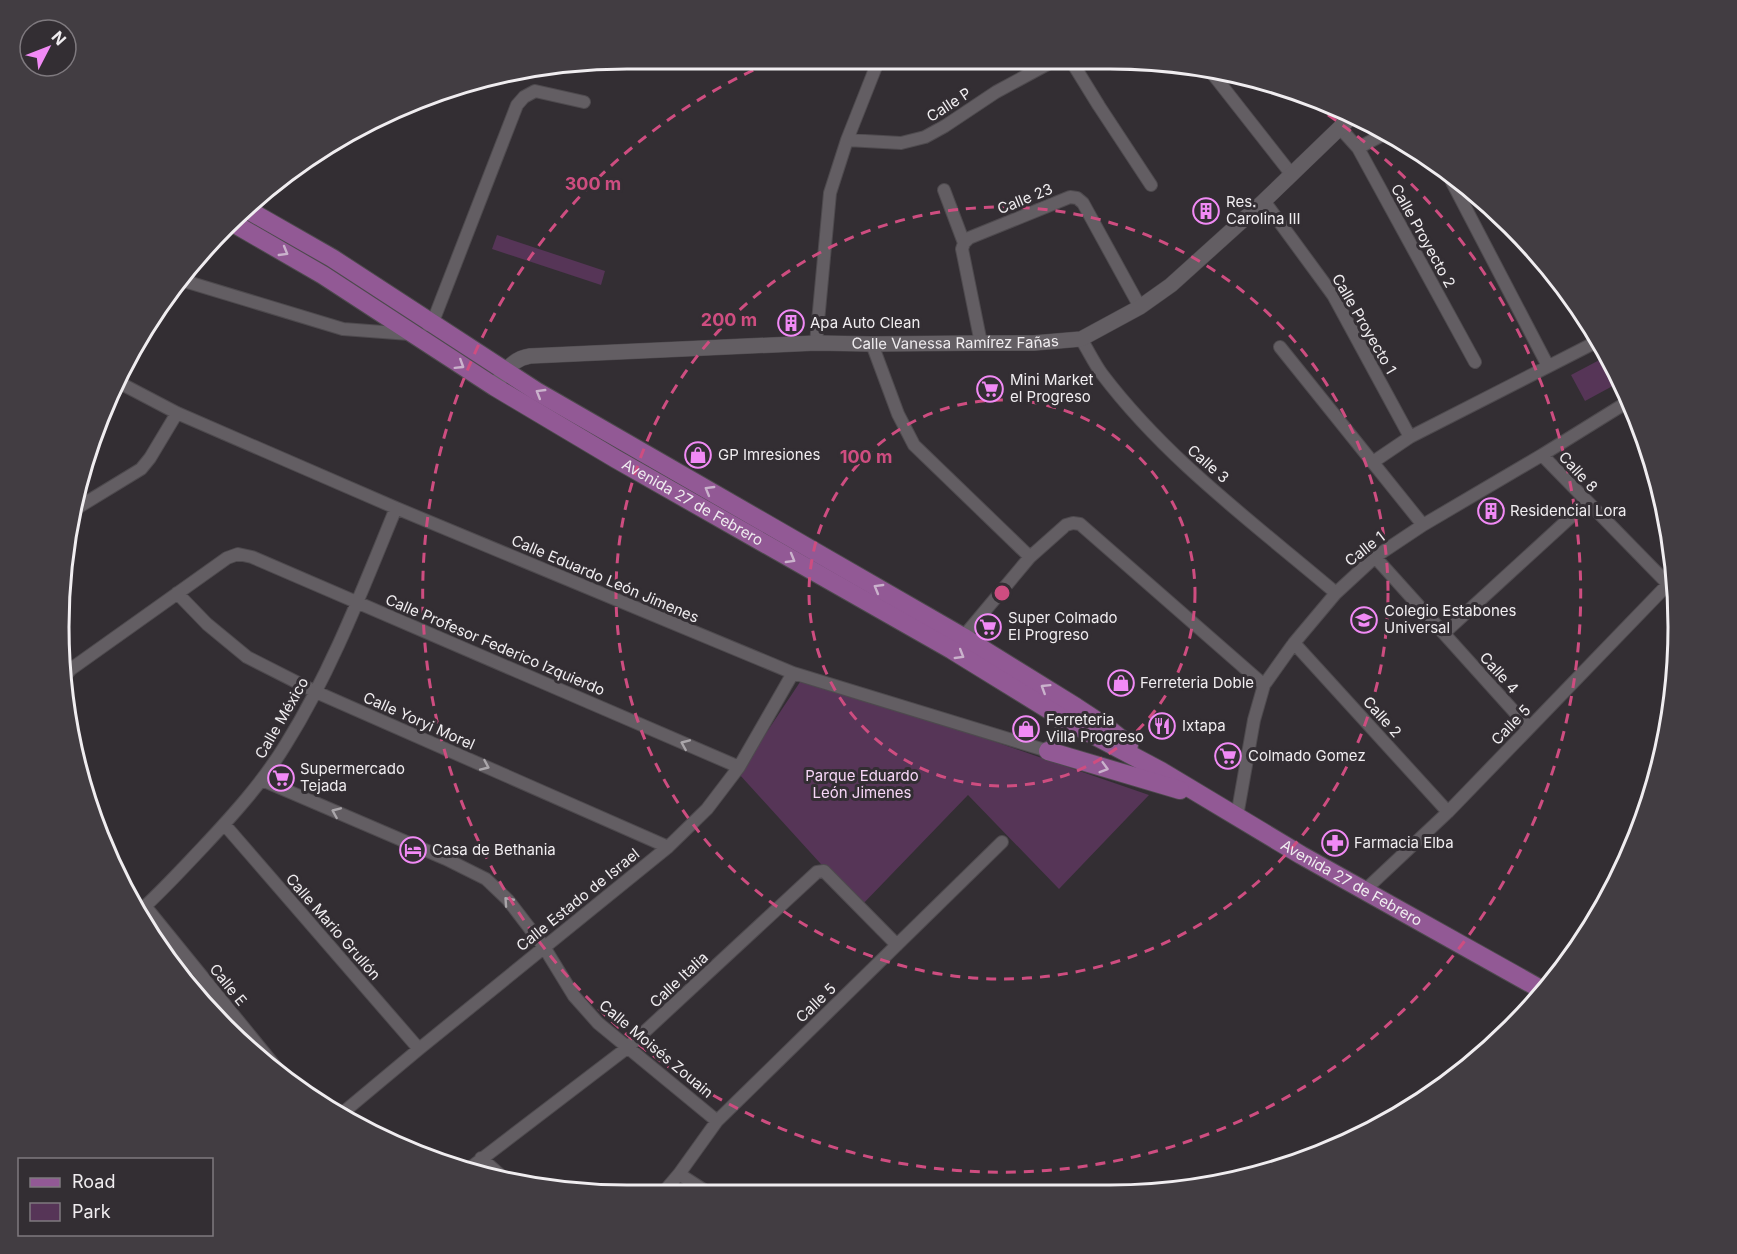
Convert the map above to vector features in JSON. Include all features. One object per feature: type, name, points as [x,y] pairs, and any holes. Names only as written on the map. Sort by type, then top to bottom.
[{"type":"main road","name":"Avenida 27 de Febrero","points":[[253,213],[332,258],[536,391],[963,637],[1072,714]]},
{"type":"main road","name":"Avenida 27 de Febrero","points":[[238,226],[323,275],[410,334],[616,459],[952,650],[1072,714],[1105,726],[1161,771],[1301,855],[1537,987]]},
{"type":"main road","points":[[1048,751],[1205,797]]},
{"type":"street","points":[[816,343],[830,193],[847,140],[875,69]]},
{"type":"street","name":"Calle P","points":[[847,140],[901,143],[925,137],[1037,69]]},
{"type":"street","points":[[1077,69],[1151,185]]},
{"type":"street","points":[[1217,80],[1292,175]]},
{"type":"street","points":[[188,282],[343,330],[410,334],[432,324],[517,105],[524,97],[535,91],[584,102]]},
{"type":"street","name":"Calle Vanessa Ramírez Fañas","points":[[495,387],[505,371],[522,357],[530,356],[816,343],[1034,343],[1081,339],[1140,308],[1171,285],[1292,175],[1345,123]]},
{"type":"street","name":"Calle Proyecto 2","points":[[1345,123],[1475,362]]},
{"type":"street","points":[[1358,148],[1377,138]]},
{"type":"street","points":[[1455,188],[1548,366]]},
{"type":"street","points":[[944,190],[964,243],[962,249],[981,343]]},
{"type":"street","name":"Calle 23","points":[[964,243],[969,238],[1070,197],[1077,198],[1083,203],[1140,308]]},
{"type":"street","name":"Calle Proyecto 1","points":[[1264,201],[1333,295],[1410,437]]},
{"type":"street","name":"Calle 3","points":[[1081,339],[1101,373],[1139,418],[1181,462],[1336,593]]},
{"type":"street","points":[[872,344],[898,414],[914,445],[1030,556]]},
{"type":"street","points":[[1373,462],[1410,437],[1591,345]]},
{"type":"street","points":[[1280,347],[1423,525]]},
{"type":"street","name":"Calle Eduardo León Jimenes","points":[[124,385],[177,413],[396,508],[793,673],[1048,751]]},
{"type":"street","name":"Calle 1","points":[[1237,816],[1254,720],[1264,685],[1294,643],[1336,593],[1375,557],[1423,525],[1622,405]]},
{"type":"street","points":[[83,504],[141,469],[177,413]]},
{"type":"street","name":"Calle 8","points":[[1542,455],[1586,502],[1665,575]]},
{"type":"street","points":[[1443,633],[1586,502]]},
{"type":"street","name":"Calle México","points":[[144,906],[183,869],[224,824],[262,780],[286,745],[316,692],[396,508]]},
{"type":"street","points":[[963,637],[1030,556],[1066,525],[1080,524],[1264,685]]},
{"type":"street","name":"Calle Profesor Federico Izquierdo","points":[[177,593],[227,558],[238,554],[252,557],[739,767]]},
{"type":"street","name":"Calle 4","points":[[1375,557],[1529,728]]},
{"type":"street","name":"Calle 5","points":[[1365,890],[1448,812],[1667,587]]},
{"type":"street","points":[[71,669],[177,593]]},
{"type":"street","name":"Calle Yoryi Morel","points":[[177,593],[207,624],[247,657],[316,692],[668,847]]},
{"type":"street","name":"Calle 2","points":[[1294,643],[1448,812]]},
{"type":"street","name":"Calle Estado de Israel","points":[[347,1109],[668,847],[707,809],[739,767],[793,673]]},
{"type":"street","points":[[1048,751],[1072,714]]},
{"type":"street","name":"Calle Moisés Zouain","points":[[262,780],[446,859],[486,879],[508,900],[544,946],[574,996],[598,1023],[717,1121]]},
{"type":"street","name":"Calle Mario Grullón","points":[[224,824],[419,1049]]},
{"type":"street","name":"Calle 5","points":[[670,1185],[717,1121],[1002,842]]},
{"type":"street","name":"Calle Italia","points":[[475,1163],[627,1048],[817,872],[824,871],[897,945]]},
{"type":"street","name":"Calle E","points":[[149,914],[259,1047]]},
{"type":"street","points":[[481,1158],[493,1168]]},
{"type":"street","points":[[679,1174],[696,1185]]},
{"type":"green space","points":[[497,235],[605,271],[601,285],[492,249]]},
{"type":"green space","points":[[1599,360],[1613,386],[1585,401],[1571,375]]},
{"type":"green space","name":"Parque Eduardo León Jimenes","points":[[804,676],[1149,795],[1059,889],[968,795],[860,907],[739,774]]},
{"type":"place","name":"Res. Carolina III","points":[[1206,211]]},
{"type":"place","name":"Apa Auto Clean","points":[[791,323]]},
{"type":"place","name":"Mini Market el Progreso","points":[[990,389]]},
{"type":"place","name":"GP Imresiones","points":[[698,455]]},
{"type":"place","name":"Residencial Lora","points":[[1491,511]]},
{"type":"place","name":"Colegio Estabones Universal","points":[[1364,620]]},
{"type":"place","name":"Super Colmado El Progreso","points":[[988,627]]},
{"type":"place","name":"Ferreteria Doble","points":[[1121,683]]},
{"type":"place","name":"Ixtapa","points":[[1162,726]]},
{"type":"place","name":"Ferreteria Villa Progreso","points":[[1026,729]]},
{"type":"place","name":"Colmado Gomez","points":[[1228,756]]},
{"type":"place","name":"Supermercado Tejada","points":[[281,778]]},
{"type":"place","name":"Farmacia Elba","points":[[1335,843]]},
{"type":"place","name":"Casa de Bethania","points":[[413,850]]}]
